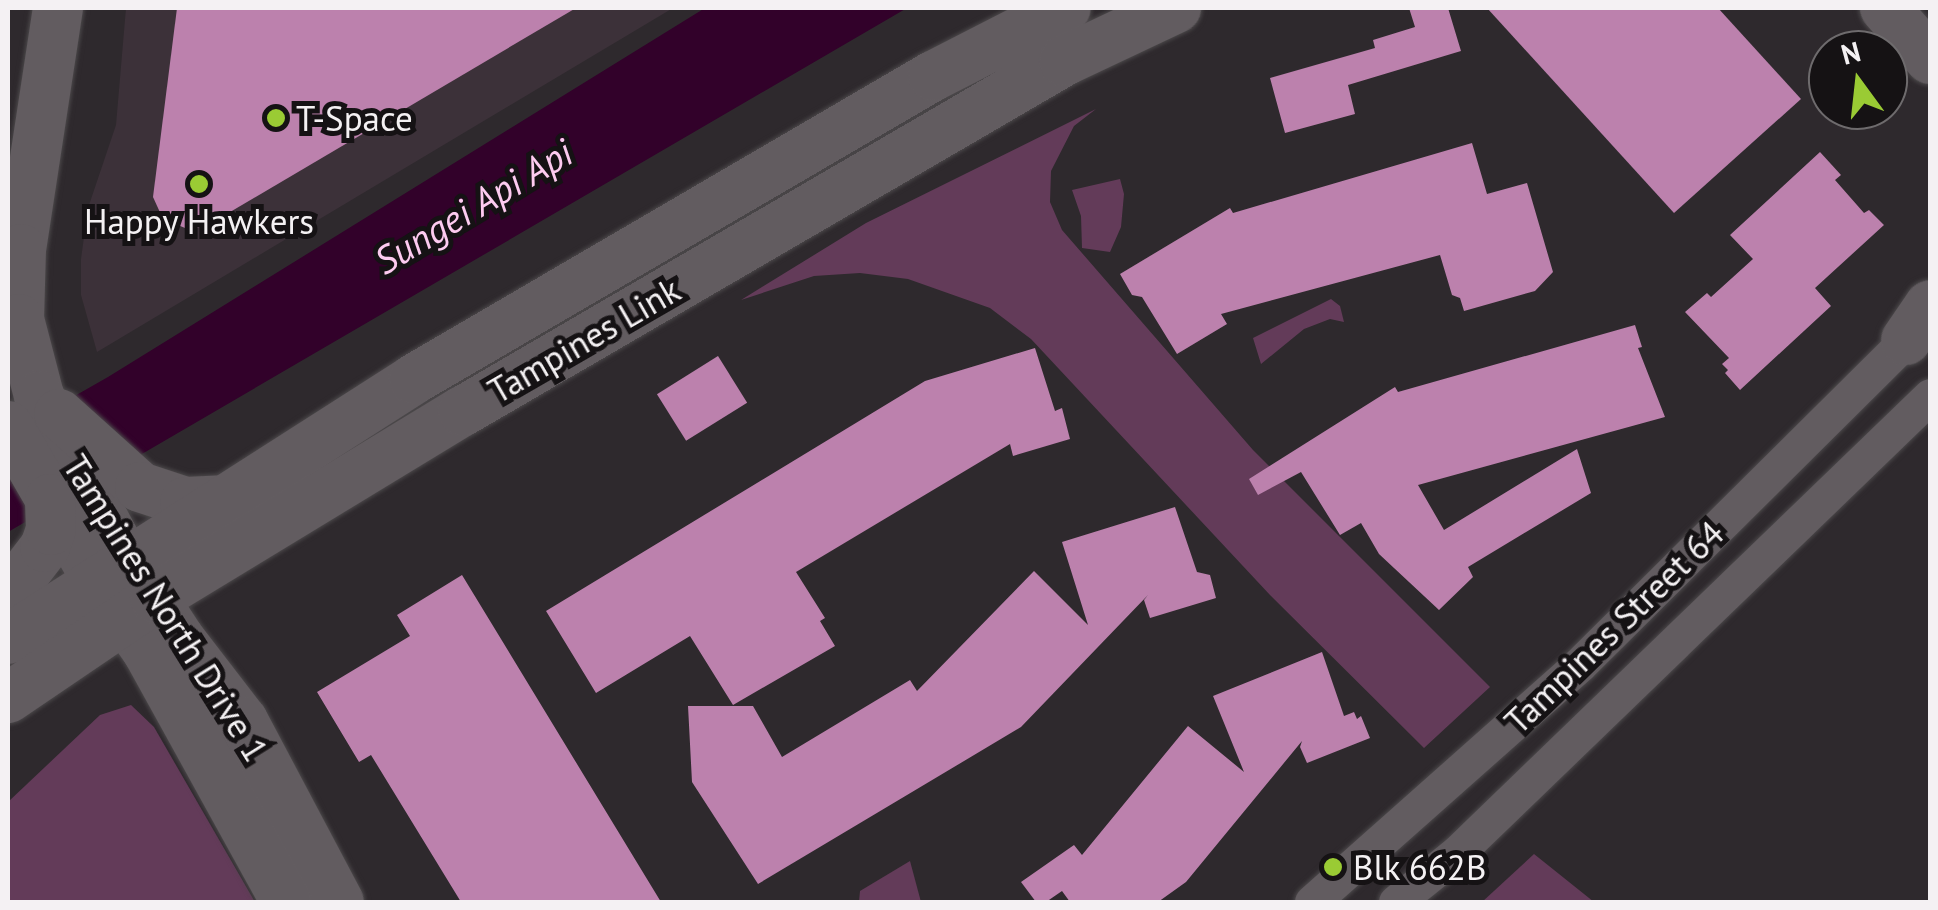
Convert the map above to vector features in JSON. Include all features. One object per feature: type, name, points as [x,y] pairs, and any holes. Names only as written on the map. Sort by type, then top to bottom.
[{"type":"street","name":"Tampines North Drive 1","points":[[58,8],[18,208],[23,411],[50,498],[126,590],[180,638],[243,720],[339,902]]},
{"type":"street","points":[[1885,8],[1930,59]]},
{"type":"street","name":"Tampines Link","points":[[8,639],[126,590],[1064,60],[1160,10]]},
{"type":"street","name":"Tampines Link","points":[[8,698],[228,500],[414,379],[933,76],[1067,11]]},
{"type":"street","name":"Tampines Street 64","points":[[1312,902],[1580,664],[1919,322]]},
{"type":"street","name":"Tampines Street 64","points":[[1396,902],[1458,852],[1930,396]]},
{"type":"street","name":"Tampines North Drive 1","points":[[23,411],[126,590],[148,652],[286,902]]},
{"type":"street","points":[[23,411],[140,487],[186,502],[228,500]]},
{"type":"street","points":[[8,595],[45,547],[51,530],[50,498]]},
{"type":"shaded area","points":[[126,8],[673,8],[97,352],[81,295],[81,259],[88,208],[116,125]]},
{"type":"shaded area","points":[[1096,109],[1074,126],[1051,171],[1050,202],[1062,230],[1253,450],[1490,687],[1424,748],[1270,595],[1031,339],[990,308],[908,279],[860,273],[814,276],[741,300],[866,223]]},
{"type":"shaded area","points":[[1120,179],[1124,194],[1121,227],[1110,252],[1082,248],[1081,216],[1072,190]]},
{"type":"shaded area","points":[[1331,299],[1340,306],[1344,322],[1330,319],[1304,329],[1261,364],[1253,338]]},
{"type":"shaded area","points":[[131,705],[154,727],[255,902],[8,902],[8,802],[100,715]]},
{"type":"shaded area","points":[[1534,854],[1594,902],[1482,902]]},
{"type":"shaded area","points":[[910,861],[921,902],[859,902],[860,891]]},
{"type":"water","name":"Sungei Api Api","points":[[705,8],[907,8],[8,532],[8,434],[108,377]]},
{"type":"building","name":"T-Space","points":[[177,8],[576,8],[208,225],[190,230],[163,219],[153,197]]},
{"type":"building","points":[[1409,8],[1448,8],[1461,51],[1348,85],[1355,114],[1285,133],[1270,78],[1375,48],[1373,40],[1415,27]]},
{"type":"building","points":[[1487,8],[1718,8],[1801,99],[1674,213]]},
{"type":"building","points":[[1472,143],[1487,194],[1527,183],[1553,272],[1535,291],[1464,311],[1460,298],[1452,295],[1440,255],[1221,314],[1227,324],[1177,354],[1142,297],[1132,295],[1120,274],[1230,208],[1233,213]]},
{"type":"building","points":[[1820,152],[1841,175],[1835,180],[1864,213],[1869,210],[1884,225],[1815,288],[1831,306],[1740,390],[1725,373],[1728,370],[1722,364],[1729,358],[1685,312],[1707,293],[1711,297],[1753,259],[1730,235]]},
{"type":"building","points":[[1635,325],[1642,347],[1638,348],[1665,417],[1418,485],[1444,530],[1577,449],[1591,493],[1468,567],[1473,577],[1439,610],[1379,554],[1361,523],[1340,535],[1301,472],[1258,495],[1249,479],[1395,387],[1398,392]]},
{"type":"building","points":[[1035,348],[1055,411],[1062,408],[1070,439],[1013,456],[1010,444],[796,572],[825,618],[820,621],[835,646],[733,705],[690,636],[596,693],[546,611],[925,381]]},
{"type":"building","points":[[718,356],[747,403],[686,441],[657,394]]},
{"type":"building","points":[[1175,507],[1197,572],[1210,575],[1216,598],[1150,618],[1144,600],[1148,595],[1021,727],[758,884],[692,782],[688,706],[753,706],[782,757],[910,680],[917,691],[1034,571],[1088,625],[1062,542]]},
{"type":"building","points":[[462,575],[661,902],[461,902],[371,755],[359,762],[317,692],[410,636],[397,615]]},
{"type":"building","points":[[1322,652],[1344,716],[1354,712],[1357,719],[1361,716],[1370,738],[1307,763],[1300,747],[1302,741],[1186,882],[1158,902],[1070,902],[1062,891],[1046,902],[1036,902],[1021,882],[1074,845],[1082,855],[1188,726],[1244,772],[1213,696]]},
{"type":"place","name":"T-Space","points":[[276,118]]},
{"type":"place","name":"Happy Hawkers","points":[[199,184]]},
{"type":"place","name":"Blk 662B","points":[[1333,867]]}]
